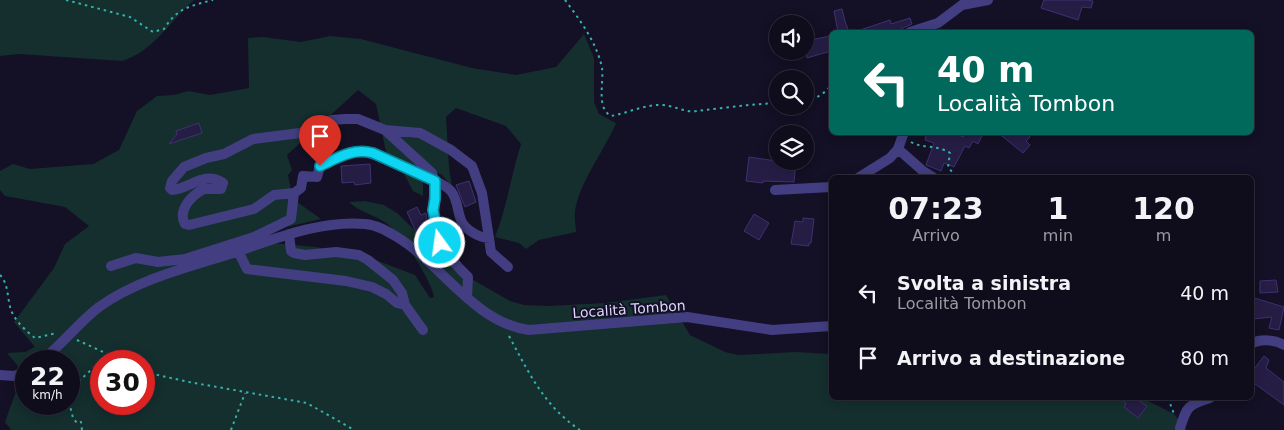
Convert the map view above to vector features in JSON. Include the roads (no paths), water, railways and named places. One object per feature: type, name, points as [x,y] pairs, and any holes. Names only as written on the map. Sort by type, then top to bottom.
[{"type":"street","points":[[916,30],[938,23],[962,5],[988,0]]},
{"type":"street","points":[[489,238],[473,233],[464,226],[450,189],[373,153],[357,150],[343,154],[320,166],[317,178],[303,176],[301,188],[294,193],[274,195],[254,209],[189,225],[185,224],[182,218],[183,210],[188,202],[204,188],[221,189],[223,183],[208,178],[200,179],[178,189],[172,190],[170,188],[172,181],[184,167],[206,158],[224,154],[253,138],[300,133],[332,120],[358,119],[385,130],[420,133],[451,150],[472,166],[482,193],[489,238],[491,252],[508,267]]},
{"type":"street","points":[[385,130],[432,173],[435,181],[433,210],[440,243],[452,260],[468,277],[468,298]]},
{"type":"street","points":[[863,175],[890,158],[898,149],[903,135]]},
{"type":"street","points":[[898,149],[929,175]]},
{"type":"street","points":[[776,190],[829,187]]},
{"type":"street","points":[[111,266],[136,258],[158,262],[177,261],[260,234],[291,219],[294,193]]},
{"type":"street","name":"Località Tombon","points":[[52,350],[99,307],[164,274],[289,234],[349,224],[367,224],[381,228],[416,250],[468,298],[500,320],[518,328],[529,330],[687,317],[772,330],[829,326]]},
{"type":"street","points":[[289,234],[291,251],[294,253],[351,253],[368,260],[392,280],[402,293],[405,305],[423,330]]},
{"type":"street","points":[[238,251],[247,269],[346,281],[372,287],[398,303],[405,305]]},
{"type":"street","points":[[1254,342],[1256,340],[1282,341]]},
{"type":"street","points":[[0,375],[15,376]]},
{"type":"street","points":[[1180,428],[1186,409],[1204,400]]}]
